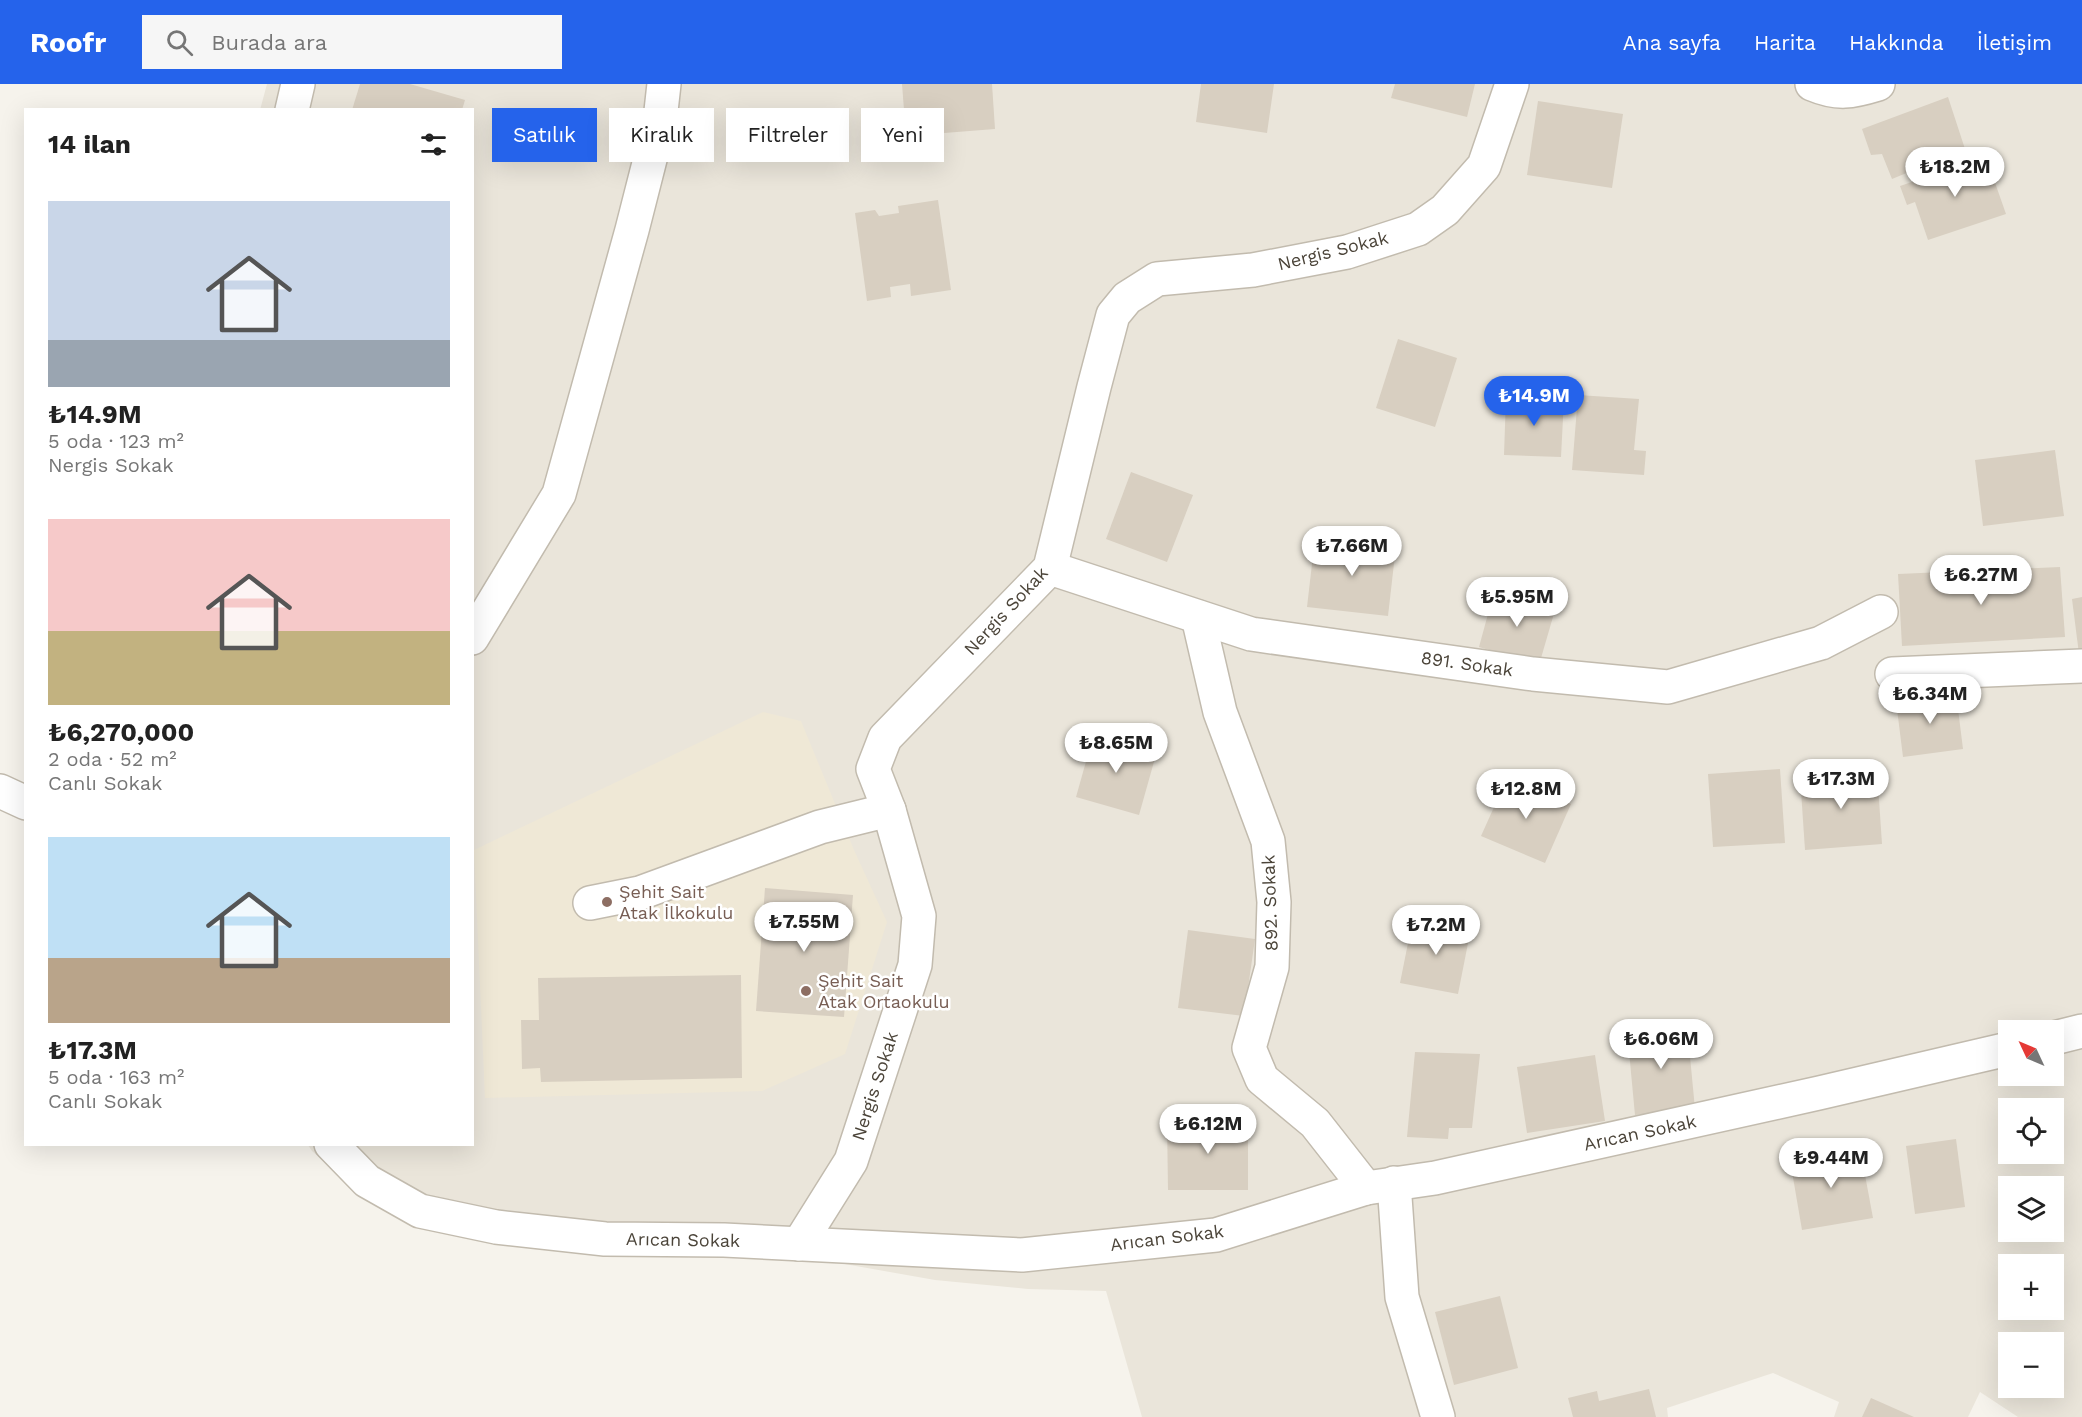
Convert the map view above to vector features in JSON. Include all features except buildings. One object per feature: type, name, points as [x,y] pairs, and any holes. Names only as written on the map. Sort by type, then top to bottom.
[{"type":"street","points":[[292,108],[298,84]]},
{"type":"street","points":[[474,635],[559,494],[635,219],[660,120],[664,84]]},
{"type":"street","name":"Nergis Sokak","points":[[800,1244],[851,1161],[915,965],[919,916],[889,810],[873,769],[885,738],[1050,568],[1113,315],[1127,298],[1156,279],[1253,270],[1335,254],[1418,229],[1446,210],[1484,166],[1512,84]]},
{"type":"street","points":[[1812,84],[1828,91],[1852,92],[1878,84]]},
{"type":"street","name":"891. Sokak","points":[[1050,568],[1251,634],[1533,674],[1668,687],[1821,643],[1881,612]]},
{"type":"street","name":"892. Sokak","points":[[1198,617],[1220,712],[1268,841],[1274,902],[1272,967],[1249,1048],[1262,1079],[1315,1123],[1380,1186]]},
{"type":"street","points":[[1892,674],[2082,666]]},
{"type":"street","points":[[0,791],[24,802]]},
{"type":"street","points":[[590,903],[640,893],[820,827],[889,810]]},
{"type":"street","points":[[2064,1036],[2082,1031]]},
{"type":"street","name":"Arıcan Sokak","points":[[343,1150],[367,1181],[420,1211],[496,1227],[605,1239],[724,1240],[1022,1255],[1216,1234],[1380,1186],[1435,1178],[1820,1093],[1998,1050]]},
{"type":"street","points":[[1380,1186],[1402,1297],[1438,1417]]},
{"type":"shaded area","points":[[267,84],[2082,84],[2082,1417],[2018,1417],[1980,1392],[1968,1417],[1834,1417],[1839,1402],[1773,1373],[1667,1408],[1668,1417],[1142,1417],[1106,1291],[1028,1289],[935,1280],[805,1257],[359,1193],[309,1146],[474,1146],[474,108],[261,108]]},
{"type":"shaded area","name":"Şehit Sait Atak İlkokulu","points":[[763,712],[801,721],[854,850],[887,922],[845,1054],[762,1091],[485,1098],[474,850]]},
{"type":"place","name":"Şehit Sait Atak İlkokulu","points":[[607,902]]},
{"type":"place","name":"Şehit Sait Atak Ortaokulu","points":[[806,991]]}]
